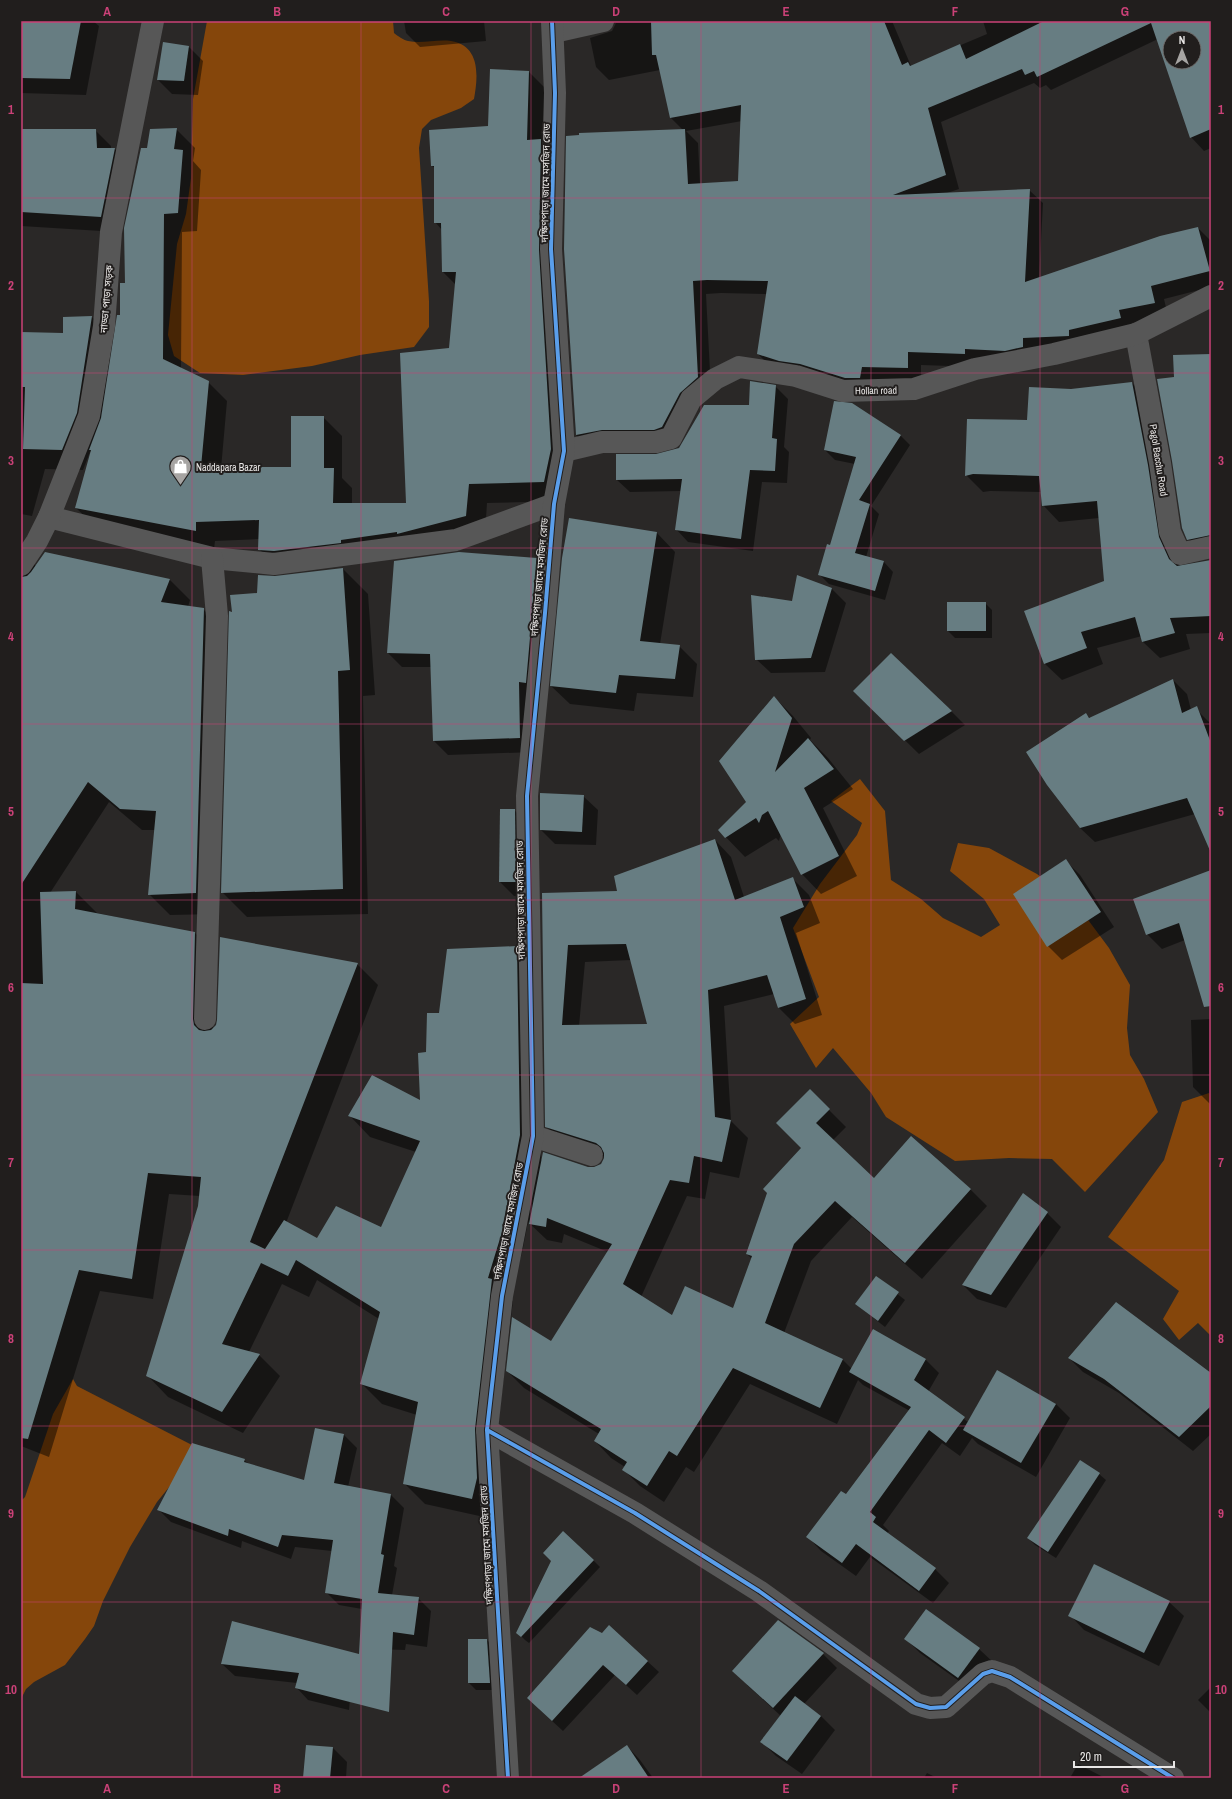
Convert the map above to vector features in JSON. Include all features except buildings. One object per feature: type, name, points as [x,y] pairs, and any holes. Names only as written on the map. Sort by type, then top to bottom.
[{"type":"street","name":"নাড্ডা পাড়া সড়ক","points":[[21,566],[38,541],[49,518],[88,416],[104,326],[111,232],[153,21]]},
{"type":"street","points":[[553,27],[603,21]]},
{"type":"street","name":"দক্ষিণপাড়া জামে মসজিদ রোড","points":[[508,1778],[487,1430],[502,1296],[533,1136],[527,796],[554,504],[564,451],[551,249],[555,93],[553,27]]},
{"type":"street","name":"Hollan road","points":[[564,451],[602,442],[656,442],[671,438],[691,399],[714,379],[738,367],[796,376],[843,391],[914,389],[975,369],[1054,354],[1136,334],[1211,296]]},
{"type":"street","name":"Pagol Bacchu Road","points":[[1136,334],[1160,463],[1170,532],[1180,554],[1211,547]]},
{"type":"street","points":[[49,518],[212,558],[274,564],[456,540],[554,504]]},
{"type":"street","points":[[205,1019],[217,616],[212,558]]},
{"type":"street","points":[[533,1136],[592,1155]]},
{"type":"street","points":[[487,1430],[635,1513],[759,1591],[916,1704],[930,1708],[946,1707],[983,1674],[992,1671],[1010,1677],[1173,1778]]},
{"type":"shaded area","points":[[207,21],[393,21],[394,33],[404,40],[419,42],[451,41],[461,44],[468,49],[473,56],[476,72],[474,99],[461,108],[431,120],[422,129],[419,148],[429,301],[429,327],[414,347],[360,355],[312,366],[243,375],[200,373],[174,356],[168,335],[177,244],[186,214],[191,178],[193,99]]},
{"type":"shaded area","points":[[860,779],[885,811],[891,880],[921,899],[943,918],[981,937],[1000,925],[984,899],[950,871],[958,843],[989,848],[1037,874],[1077,905],[1109,948],[1130,985],[1127,1028],[1130,1055],[1144,1079],[1158,1112],[1085,1192],[1052,1159],[1009,1158],[955,1161],[886,1117],[871,1093],[833,1048],[816,1068],[790,1024],[819,997],[793,928],[820,884],[857,835],[862,823],[831,801]]},
{"type":"shaded area","points":[[1209,1093],[1211,1095],[1211,1336],[1198,1323],[1179,1340],[1163,1319],[1179,1291],[1108,1237],[1164,1160],[1182,1102]]},
{"type":"shaded area","points":[[73,1379],[77,1386],[192,1445],[178,1476],[157,1502],[130,1547],[103,1601],[94,1626],[65,1665],[34,1682],[26,1689],[21,1699],[21,1501],[25,1497],[53,1414]]},
{"type":"cycle path","points":[[508,1778],[487,1430],[502,1296],[533,1136],[527,796],[554,504],[564,451],[551,249],[555,93],[552,21]]},
{"type":"cycle path","points":[[487,1430],[635,1513],[759,1591],[916,1704],[930,1708],[946,1707],[983,1674],[992,1671],[1010,1677],[1173,1778]]},
{"type":"place","name":"Naddapara Bazar","points":[[181,486]]}]
